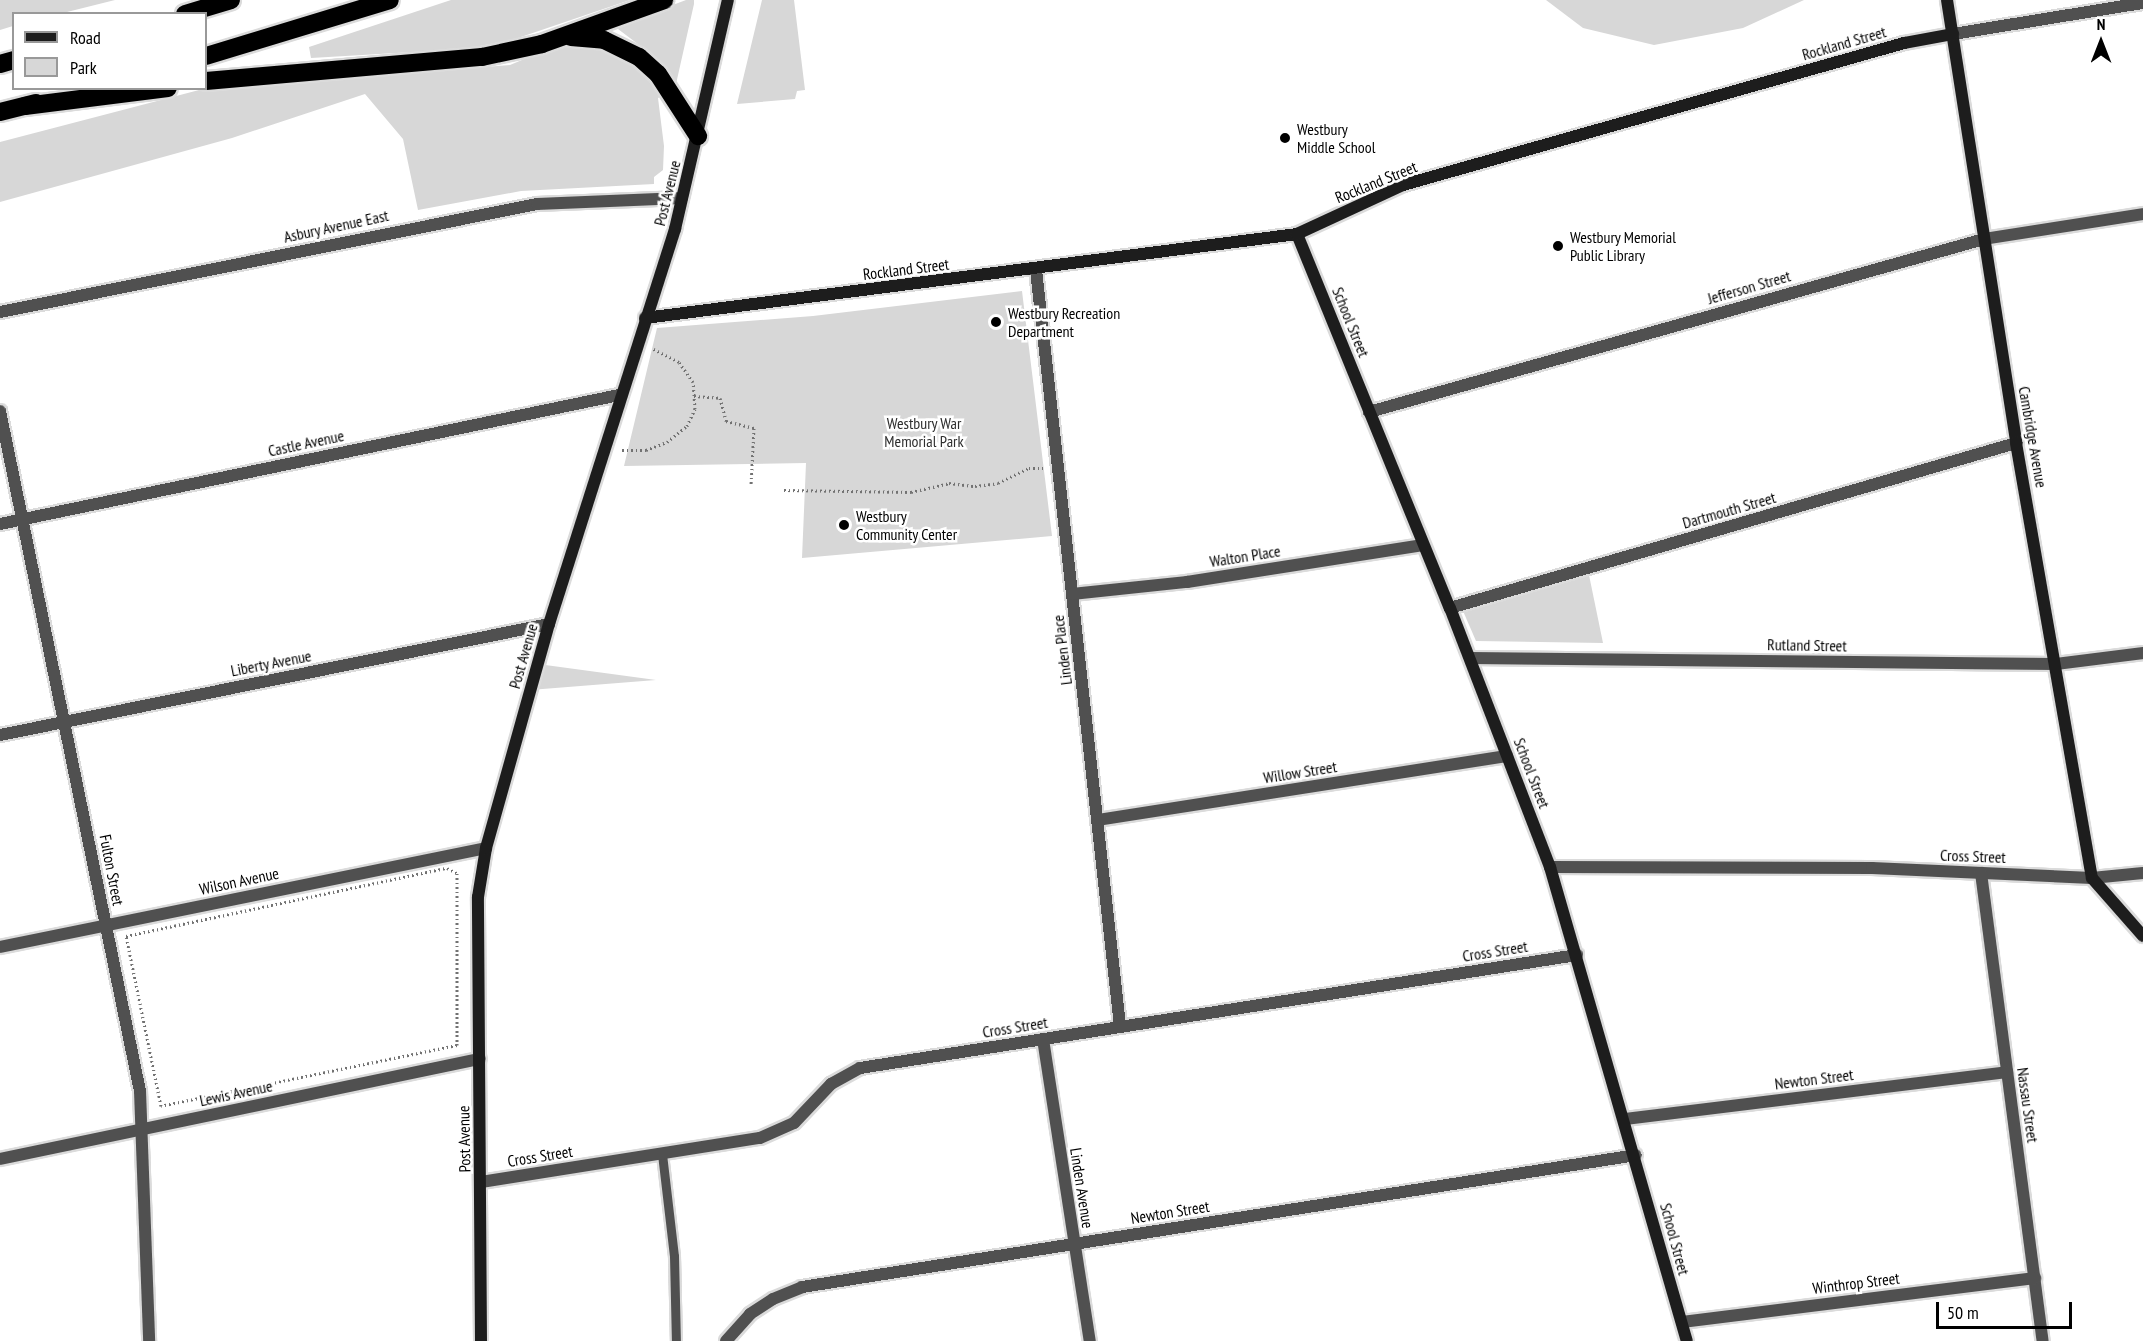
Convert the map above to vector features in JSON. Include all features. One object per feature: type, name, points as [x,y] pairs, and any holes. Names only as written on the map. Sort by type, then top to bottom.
[{"type":"highway","points":[[178,12],[205,0]]},
{"type":"highway","points":[[192,12],[231,0]]},
{"type":"highway","points":[[207,56],[390,0]]},
{"type":"highway","points":[[207,81],[460,60],[563,37],[664,0]]},
{"type":"highway","points":[[563,37],[604,40],[639,57],[658,74],[698,136]]},
{"type":"highway","points":[[0,112],[83,90]]},
{"type":"highway","points":[[25,106],[152,90]]},
{"type":"street","name":"Post Avenue","points":[[482,1341],[478,897],[486,848],[549,624],[682,198],[728,0]]},
{"type":"street","name":"Cambridge Avenue","points":[[1947,0],[2016,443],[2092,878]]},
{"type":"street","name":"Rockland Street","points":[[645,318],[1036,270],[1297,234],[1403,185],[1904,43],[2143,3]]},
{"type":"street","name":"Asbury Avenue East","points":[[0,312],[537,204],[682,198]]},
{"type":"street","name":"Jefferson Street","points":[[1369,412],[1984,239],[2143,214]]},
{"type":"street","name":"School Street","points":[[1297,234],[1470,658],[1550,867],[1636,1155],[1687,1341]]},
{"type":"street","name":"Linden Place","points":[[1036,270],[1120,1026]]},
{"type":"street","name":"Castle Avenue","points":[[0,524],[619,395]]},
{"type":"street","name":"Fulton Street","points":[[0,411],[140,1091],[149,1341]]},
{"type":"street","name":"Dartmouth Street","points":[[1450,608],[2016,443]]},
{"type":"street","name":"Walton Place","points":[[1072,594],[1187,582],[1423,545]]},
{"type":"street","name":"Liberty Avenue","points":[[0,735],[549,624]]},
{"type":"street","name":"Rutland Street","points":[[1470,658],[2056,664],[2143,653]]},
{"type":"street","name":"Willow Street","points":[[1098,820],[1507,756]]},
{"type":"street","name":"Wilson Avenue","points":[[0,947],[486,848]]},
{"type":"street","name":"Cross Street","points":[[1550,867],[1981,873],[2092,878],[2143,873]]},
{"type":"street","name":"Nassau Street","points":[[1981,873],[2043,1341]]},
{"type":"street","points":[[2092,878],[2143,936]]},
{"type":"street","name":"Cross Street","points":[[481,1182],[760,1138],[782,1130],[831,1084],[860,1068],[1577,955]]},
{"type":"street","name":"Linden Avenue","points":[[1043,1039],[1090,1341]]},
{"type":"street","name":"Lewis Avenue","points":[[0,1159],[480,1059]]},
{"type":"street","name":"Newton Street","points":[[1625,1119],[2007,1072]]},
{"type":"street","name":"Newton Street","points":[[726,1341],[750,1314],[773,1299],[802,1287],[1636,1155]]},
{"type":"street","name":"Winthrop Street","points":[[1682,1322],[2035,1278]]},
{"type":"lane","points":[[662,1154],[674,1256],[676,1341]]},
{"type":"path","points":[[622,450],[646,450],[667,442],[687,426],[695,410],[693,382],[679,362],[653,349]]},
{"type":"path","points":[[694,396],[720,398],[726,421],[754,428],[751,485]]},
{"type":"path","points":[[784,490],[911,492],[949,483],[975,486],[998,483],[1029,468],[1058,468]]},
{"type":"path","points":[[455,869],[457,1045],[161,1106],[126,936],[455,869]]},
{"type":"green space","points":[[0,0],[115,0],[67,12],[12,12],[12,26],[0,30]]},
{"type":"green space","points":[[451,0],[630,0],[515,39],[465,49],[311,58],[309,47]]},
{"type":"green space","points":[[686,0],[694,0],[694,4],[676,84],[659,60],[618,29],[620,25]]},
{"type":"green space","points":[[762,0],[794,0],[805,90],[797,91],[795,99],[737,104]]},
{"type":"green space","points":[[1546,0],[1804,0],[1743,28],[1654,45],[1583,28]]},
{"type":"green space","points":[[590,45],[619,51],[656,84],[663,96],[658,98],[664,146],[663,170],[654,177],[654,184],[521,191],[418,210],[403,139],[365,94],[232,138],[0,202],[0,142],[199,90],[510,65],[553,47]]},
{"type":"green space","name":"Westbury War Memorial Park","points":[[1022,291],[1052,536],[802,558],[806,463],[624,466],[657,328],[813,316]]},
{"type":"green space","points":[[1589,575],[1603,643],[1476,641],[1463,611]]},
{"type":"green space","points":[[538,664],[656,680],[530,690]]},
{"type":"place","name":"Westbury Middle School","points":[[1285,138]]},
{"type":"place","name":"Westbury Memorial Public Library","points":[[1558,246]]},
{"type":"place","name":"Westbury Recreation Department","points":[[996,322]]},
{"type":"place","name":"Westbury Community Center","points":[[844,525]]}]
